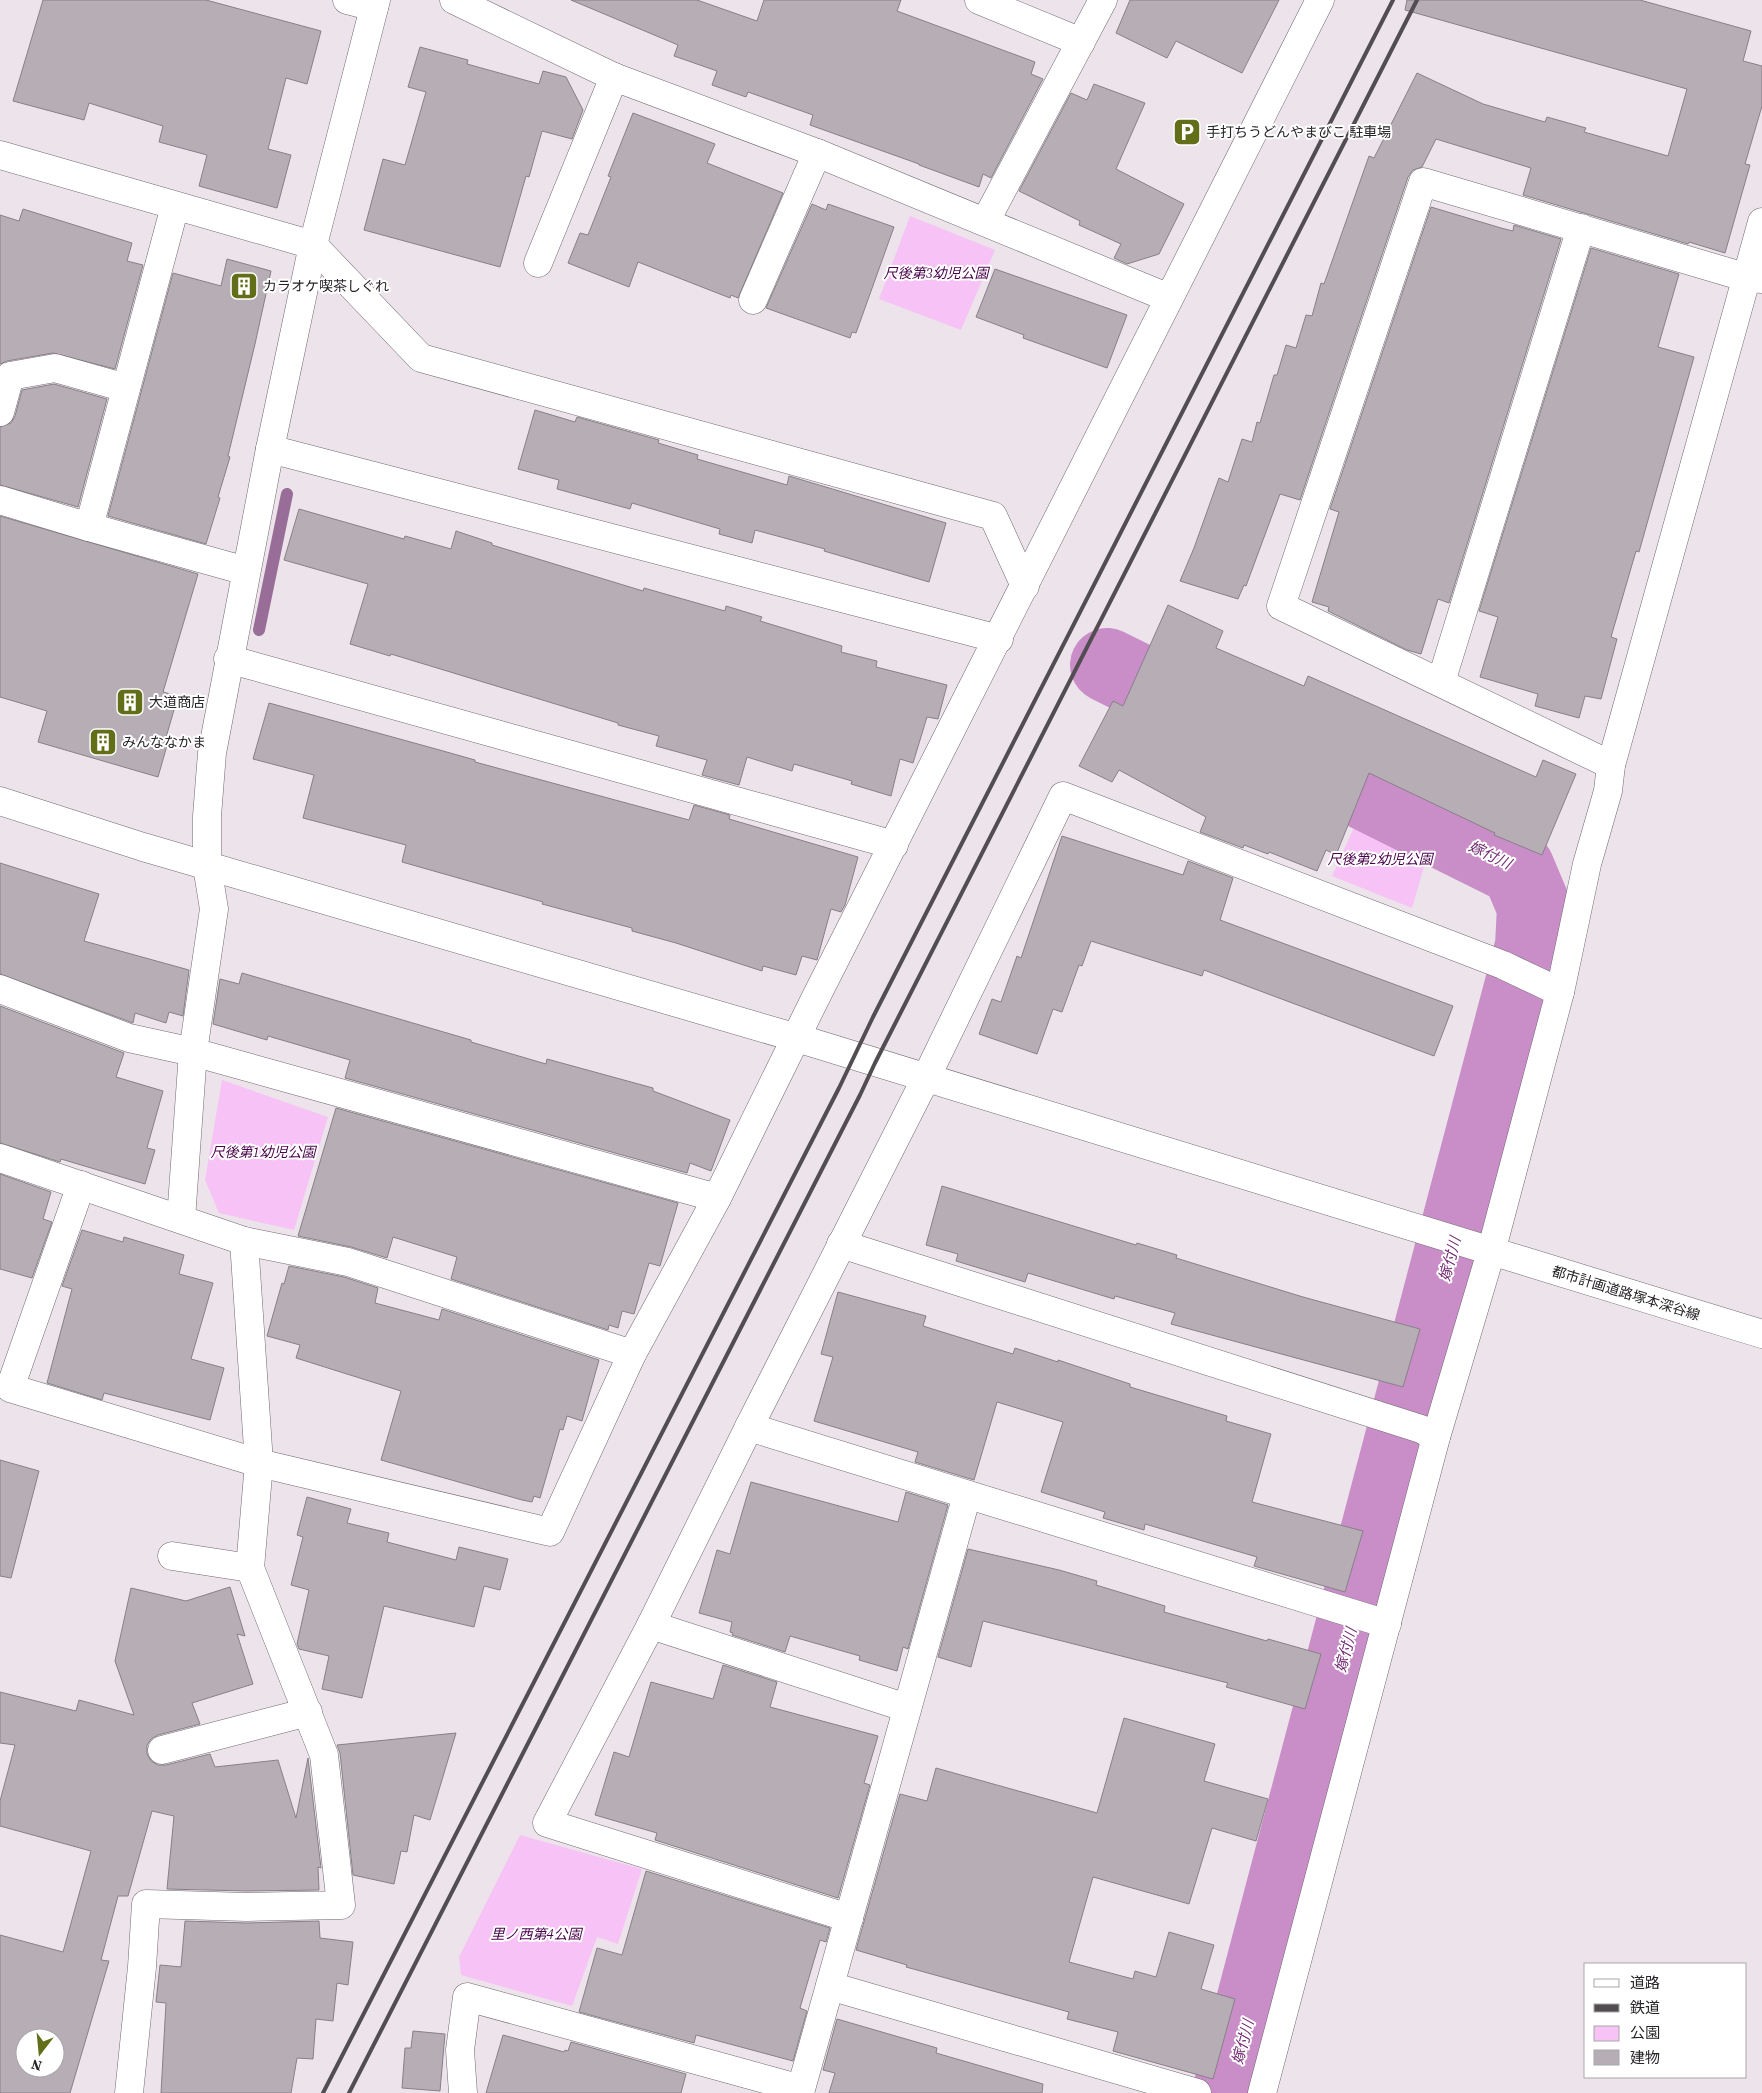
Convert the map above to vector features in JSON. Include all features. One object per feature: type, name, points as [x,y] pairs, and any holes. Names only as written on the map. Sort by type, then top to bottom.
[{"type":"street","points":[[180,1219],[193,1052],[214,909],[207,866],[206,816],[212,753],[228,659],[313,246],[375,3],[348,0]]},
{"type":"street","points":[[454,0],[614,77],[817,152],[1169,298]]},
{"type":"street","points":[[979,0],[1081,42]]},
{"type":"street","points":[[985,222],[1103,0]]},
{"type":"street","points":[[81,1185],[10,1388],[259,1462],[550,1532],[632,1354],[717,1198],[1320,0]]},
{"type":"street","points":[[538,263],[614,77]]},
{"type":"street","points":[[753,300],[817,152]]},
{"type":"street","points":[[0,155],[313,246],[421,358],[993,516],[1025,586]]},
{"type":"street","points":[[1611,765],[1281,606],[1423,182],[1755,279]]},
{"type":"street","points":[[89,527],[175,206]]},
{"type":"street","points":[[1262,2093],[1436,1437],[1491,1252],[1560,992],[1587,864],[1608,790],[1611,765],[1755,279],[1762,222]]},
{"type":"street","points":[[1441,682],[1581,228]]},
{"type":"street","points":[[0,412],[10,376],[55,368],[126,388]]},
{"type":"street","points":[[270,449],[999,639]]},
{"type":"street","points":[[0,500],[246,571]]},
{"type":"street","points":[[228,659],[894,845]]},
{"type":"street","points":[[849,1918],[547,1823],[651,1625],[748,1427],[926,1078],[1063,796],[1503,965],[1560,992]]},
{"type":"street","name":"都市計画道路塚本深谷線","points":[[0,801],[207,866],[797,1038],[1762,1334]]},
{"type":"street","points":[[0,989],[129,1038],[193,1052],[717,1198]]},
{"type":"street","points":[[0,1158],[244,1241],[348,1262],[632,1354]]},
{"type":"street","points":[[129,2093],[142,1967],[146,1904],[247,1907],[340,1905],[324,1755],[250,1568],[259,1462],[244,1241]]},
{"type":"street","points":[[841,1244],[1421,1429],[1436,1437]]},
{"type":"street","points":[[748,1427],[1387,1624]]},
{"type":"street","points":[[463,2093],[460,2050],[467,1998],[801,2089],[967,1495]]},
{"type":"street","points":[[172,1556],[250,1568]]},
{"type":"street","points":[[651,1625],[907,1708]]},
{"type":"street","points":[[162,1750],[308,1712]]},
{"type":"street","points":[[830,1986],[1197,2093]]},
{"type":"green space","name":"尺後第3幼児公園","points":[[910,216],[995,250],[961,330],[879,299]]},
{"type":"green space","name":"尺後第2幼児公園","points":[[1360,814],[1430,846],[1412,908],[1332,876]]},
{"type":"green space","name":"尺後第1幼児公園","points":[[222,1080],[328,1117],[294,1230],[219,1213],[205,1180]]},
{"type":"green space","name":"里ノ西第4公園","points":[[520,1835],[642,1869],[618,1944],[597,1937],[572,2006],[461,1975],[459,1957]]},
{"type":"building","points":[[43,0],[206,0],[321,31],[307,84],[286,78],[268,149],[291,155],[277,208],[199,186],[207,155],[159,142],[163,126],[89,103],[84,120],[13,101]]},
{"type":"building","points":[[571,0],[697,0],[757,21],[764,0],[901,0],[897,11],[1035,62],[1031,74],[1043,79],[991,178],[983,174],[979,187],[810,125],[813,115],[748,92],[746,97],[712,85],[717,71],[674,56],[678,45]]},
{"type":"building","points":[[1130,0],[1279,0],[1242,73],[1176,41],[1167,58],[1116,33]]},
{"type":"building","points":[[1407,0],[1640,0],[1751,31],[1743,61],[1762,66],[1762,106],[1745,164],[1750,165],[1725,253],[1689,242],[1688,244],[1523,195],[1531,168],[1436,139],[1422,167],[1413,170],[1408,177],[1300,500],[1280,494],[1246,586],[1244,585],[1238,599],[1180,581],[1219,478],[1228,482],[1242,439],[1252,442],[1257,422],[1260,423],[1274,375],[1277,375],[1286,345],[1296,348],[1306,315],[1312,316],[1321,283],[1324,284],[1369,156],[1374,158],[1417,73],[1483,104],[1545,122],[1547,117],[1586,128],[1584,132],[1668,156],[1687,89],[1405,10]]},
{"type":"building","points":[[420,47],[468,60],[467,64],[539,84],[543,71],[566,77],[583,110],[572,139],[542,131],[529,177],[526,176],[500,267],[364,230],[383,159],[405,165],[426,92],[408,87]]},
{"type":"building","points":[[1094,84],[1145,103],[1116,169],[1184,204],[1159,254],[1127,264],[1114,258],[1121,244],[1079,225],[1080,221],[1019,191],[1071,93],[1087,100]]},
{"type":"building","points":[[633,113],[715,144],[707,163],[783,193],[738,298],[731,295],[730,298],[638,262],[629,287],[568,263],[580,233],[588,235],[611,177],[608,176]]},
{"type":"building","points":[[812,204],[826,210],[828,204],[894,227],[856,333],[852,332],[850,338],[766,308]]},
{"type":"building","points":[[1431,207],[1513,231],[1514,225],[1561,239],[1449,603],[1438,599],[1421,654],[1407,650],[1328,611],[1329,607],[1312,602],[1339,512],[1330,509]]},
{"type":"building","points":[[23,209],[132,243],[127,261],[143,265],[115,369],[53,353],[7,361],[0,364],[0,215],[19,221]]},
{"type":"building","points":[[1591,248],[1679,274],[1658,347],[1694,357],[1639,552],[1636,551],[1611,637],[1617,639],[1601,699],[1585,696],[1579,718],[1535,706],[1538,694],[1480,677],[1498,617],[1479,611]]},
{"type":"building","points":[[227,259],[271,271],[228,456],[230,457],[206,544],[108,516],[173,273],[221,286]]},
{"type":"building","points":[[995,269],[1127,315],[1107,368],[1023,338],[1024,335],[976,317]]},
{"type":"building","points":[[54,384],[107,399],[78,507],[0,485],[0,427],[11,423],[15,416],[22,390]]},
{"type":"building","points":[[535,410],[575,422],[577,417],[659,440],[658,443],[698,455],[697,459],[787,485],[789,476],[946,523],[929,582],[824,551],[825,549],[755,530],[752,543],[719,534],[720,529],[632,503],[630,509],[557,489],[559,480],[518,469]]},
{"type":"building","points":[[299,509],[404,539],[405,536],[451,549],[456,531],[492,543],[492,545],[643,591],[644,588],[725,611],[726,606],[762,617],[760,621],[842,646],[841,652],[877,661],[876,667],[947,685],[938,719],[927,717],[913,763],[900,759],[891,796],[851,784],[852,781],[794,764],[792,771],[747,757],[739,785],[702,775],[707,760],[656,746],[659,736],[391,654],[390,656],[350,644],[368,584],[284,560]]},
{"type":"building","points":[[0,516],[198,574],[163,692],[178,696],[165,741],[168,742],[158,777],[38,742],[47,711],[0,697]]},
{"type":"building","points":[[1168,605],[1223,631],[1216,648],[1304,686],[1308,676],[1536,777],[1543,760],[1576,774],[1542,855],[1494,835],[1495,833],[1369,773],[1336,855],[1326,850],[1317,871],[1269,852],[1268,854],[1244,845],[1243,848],[1200,832],[1206,817],[1119,770],[1112,782],[1079,766],[1113,701],[1123,706]]},
{"type":"building","points":[[269,703],[475,760],[475,762],[689,820],[694,805],[730,815],[729,819],[858,857],[845,905],[841,912],[831,909],[817,960],[802,956],[796,975],[763,966],[762,971],[632,931],[632,928],[542,904],[543,902],[402,862],[406,845],[303,818],[314,775],[253,759]]},
{"type":"building","points":[[1062,836],[1183,875],[1188,861],[1233,878],[1220,920],[1453,1006],[1434,1056],[1204,970],[1202,976],[1091,941],[1082,966],[1079,965],[1062,1012],[1053,1009],[1037,1054],[979,1034],[992,999],[1001,1002],[1017,956],[1021,958]]},
{"type":"building","points":[[0,863],[99,894],[84,941],[189,970],[183,1016],[169,1012],[166,1023],[135,1013],[133,1023],[0,974]]},
{"type":"building","points":[[242,973],[546,1064],[547,1059],[653,1088],[653,1091],[730,1120],[711,1171],[690,1163],[687,1173],[345,1078],[350,1060],[268,1036],[267,1040],[213,1024],[220,979],[239,984]]},
{"type":"building","points":[[0,1006],[124,1053],[116,1077],[163,1091],[147,1148],[155,1150],[145,1184],[61,1159],[60,1162],[0,1143]]},
{"type":"building","points":[[336,1108],[678,1203],[660,1266],[649,1263],[634,1314],[622,1311],[618,1328],[609,1325],[608,1330],[451,1279],[457,1257],[393,1237],[387,1258],[351,1247],[298,1236]]},
{"type":"building","points":[[0,1174],[51,1192],[43,1219],[52,1222],[32,1278],[0,1269]]},
{"type":"building","points":[[942,1186],[1136,1245],[1137,1243],[1177,1255],[1176,1258],[1303,1297],[1420,1329],[1403,1387],[1171,1324],[1175,1313],[1115,1296],[1114,1299],[1028,1273],[1025,1282],[956,1261],[958,1254],[926,1245]]},
{"type":"building","points":[[82,1230],[123,1242],[124,1237],[184,1255],[179,1274],[213,1283],[191,1359],[224,1368],[210,1420],[104,1393],[102,1400],[47,1383],[72,1289],[62,1286]]},
{"type":"building","points":[[289,1266],[344,1277],[378,1288],[375,1303],[439,1320],[442,1309],[599,1360],[582,1421],[567,1416],[563,1430],[560,1429],[540,1498],[534,1496],[532,1502],[522,1500],[381,1460],[401,1391],[296,1358],[300,1345],[267,1336],[282,1283],[284,1284]]},
{"type":"building","points":[[838,1292],[926,1316],[923,1326],[1013,1354],[1015,1348],[1058,1362],[1058,1360],[1130,1384],[1130,1387],[1227,1416],[1226,1421],[1271,1434],[1252,1502],[1363,1531],[1345,1592],[1254,1566],[1257,1557],[1145,1524],[1144,1530],[1103,1518],[1105,1512],[1041,1492],[1063,1422],[997,1402],[974,1480],[915,1462],[918,1452],[814,1421],[833,1357],[821,1354]]},
{"type":"building","points":[[0,1460],[39,1471],[11,1578],[0,1576]]},
{"type":"building","points":[[751,1482],[898,1522],[906,1492],[948,1505],[908,1649],[903,1647],[897,1671],[859,1660],[860,1656],[790,1636],[785,1652],[732,1635],[733,1633],[730,1632],[732,1622],[699,1613],[717,1550],[730,1554]]},
{"type":"building","points":[[307,1497],[351,1509],[347,1523],[389,1533],[387,1542],[456,1560],[459,1547],[508,1559],[500,1590],[484,1586],[474,1627],[384,1606],[362,1698],[322,1689],[329,1656],[299,1649],[297,1644],[309,1590],[291,1585],[303,1537],[297,1535]]},
{"type":"building","points":[[968,1549],[1059,1570],[1097,1581],[1096,1585],[1165,1606],[1164,1612],[1321,1654],[1305,1709],[1226,1687],[1228,1683],[983,1621],[971,1667],[938,1657]]},
{"type":"building","points":[[230,1587],[245,1636],[237,1634],[253,1684],[192,1703],[200,1724],[158,1735],[151,1739],[147,1745],[147,1754],[151,1761],[158,1765],[166,1765],[210,1754],[215,1767],[278,1760],[296,1818],[308,1758],[321,1868],[318,1867],[319,1890],[167,1889],[174,1816],[152,1811],[128,1896],[118,1896],[101,1960],[109,1961],[70,2093],[0,2093],[0,1935],[63,1952],[91,1851],[0,1826],[0,1801],[15,1745],[0,1743],[0,1692],[76,1711],[79,1700],[134,1715],[115,1661],[131,1588],[186,1601]]},
{"type":"building","points":[[723,1665],[777,1682],[770,1707],[878,1736],[864,1783],[870,1785],[838,1898],[655,1840],[657,1833],[595,1815],[614,1752],[629,1757],[651,1682],[713,1699]]},
{"type":"building","points":[[1124,1718],[1215,1744],[1204,1781],[1268,1799],[1256,1841],[1212,1828],[1189,1904],[1093,1877],[1069,1962],[1133,1979],[1135,1971],[1156,1977],[1169,1932],[1214,1945],[1201,1989],[1235,1999],[1213,2079],[1113,2051],[1118,2032],[1067,2019],[1069,2012],[906,1967],[907,1965],[856,1950],[900,1794],[927,1801],[936,1768],[1097,1813]]},
{"type":"building","points":[[456,1733],[430,1820],[414,1815],[407,1852],[401,1851],[394,1884],[353,1875],[340,1753],[337,1745]]},
{"type":"building","points":[[646,1871],[830,1928],[826,1942],[820,1940],[800,2008],[807,2011],[793,2061],[696,2035],[694,2043],[579,2012],[597,1948],[622,1955]]},
{"type":"building","points":[[185,1921],[247,1923],[319,1921],[320,1938],[353,1942],[348,1985],[337,1983],[333,2021],[316,2019],[313,2059],[297,2058],[291,2093],[161,2093],[166,2003],[156,2002],[160,1965],[181,1967]]},
{"type":"building","points":[[837,2019],[937,2048],[936,2053],[1043,2084],[1042,2093],[829,2093],[835,2073],[823,2070]]},
{"type":"building","points":[[413,2031],[445,2034],[440,2091],[402,2088],[405,2048],[411,2048]]},
{"type":"building","points":[[503,2035],[564,2052],[565,2050],[568,2051],[571,2042],[686,2074],[681,2093],[486,2093]]},
{"type":"waterway","points":[[259,630],[287,494]]},
{"type":"waterway","name":"嫁付川","points":[[1107,665],[1518,869],[1534,907],[1532,946],[1229,2093]]},
{"type":"railway","points":[[323,2093],[839,1088],[873,1017],[1393,0]]},
{"type":"railway","points":[[349,2093],[860,1095],[1417,0]]},
{"type":"place","name":"手打ちうどんやまびこ 駐車場","points":[[1187,132]]},
{"type":"place","name":"カラオケ喫茶しぐれ","points":[[244,286]]},
{"type":"place","name":"大道商店","points":[[130,702]]},
{"type":"place","name":"みんななかま","points":[[103,742]]}]
